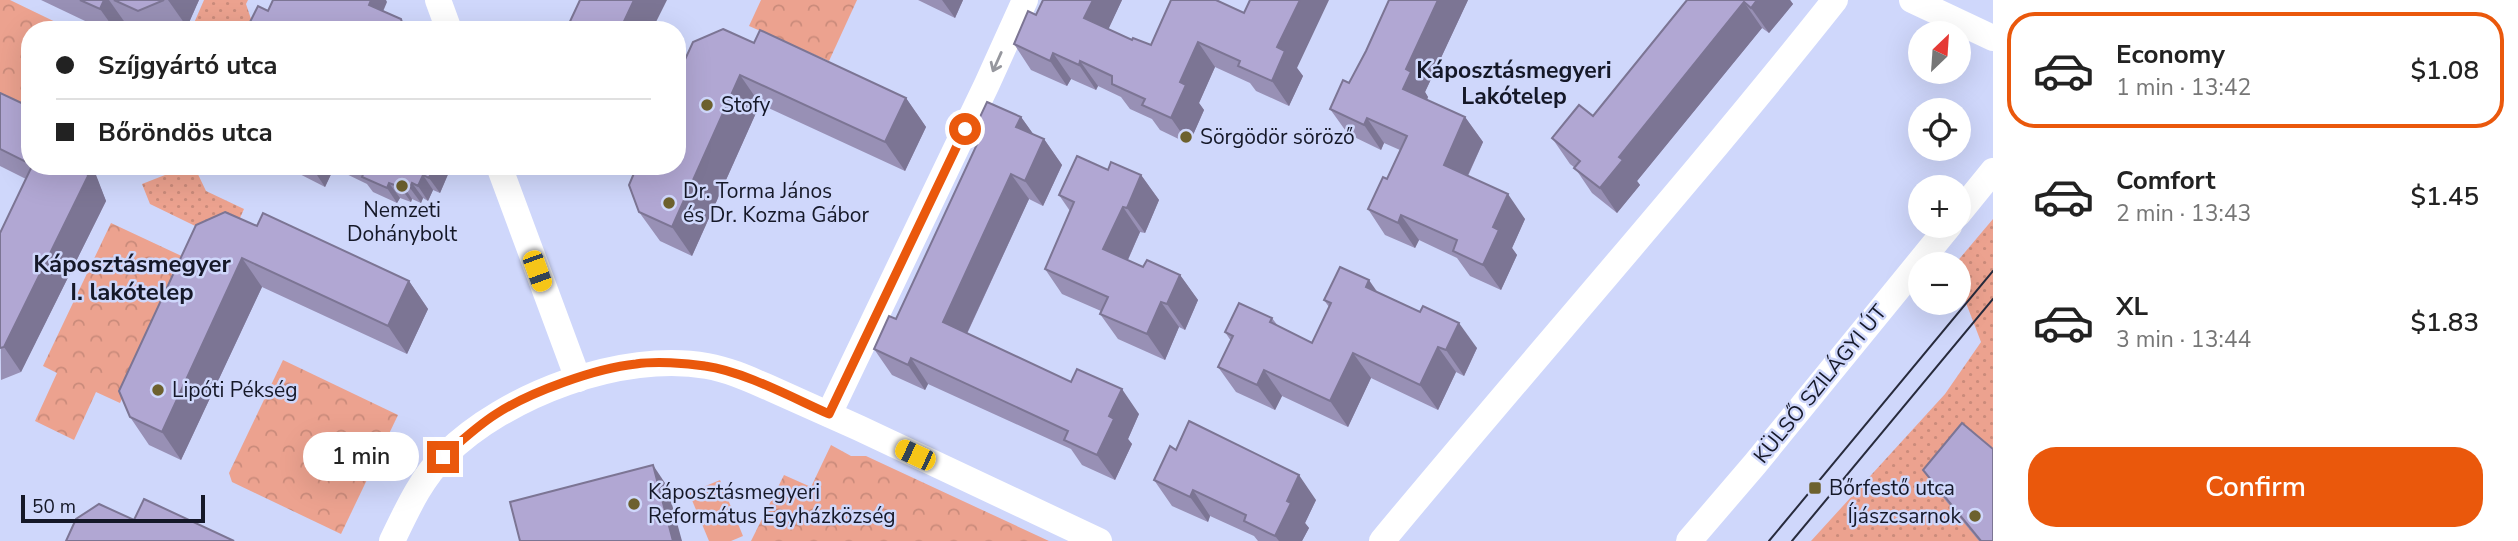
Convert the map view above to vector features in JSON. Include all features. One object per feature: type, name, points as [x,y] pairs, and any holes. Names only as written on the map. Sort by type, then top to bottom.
[{"type":"street","points":[[438,0],[446,21]]},
{"type":"street","points":[[829,414],[1025,0]]},
{"type":"street","points":[[1382,541],[1625,255],[1835,0]]},
{"type":"street","points":[[1913,0],[1993,38]]},
{"type":"street","points":[[1971,198],[1993,172]]},
{"type":"street","points":[[502,175],[578,379]]},
{"type":"street","name":"KÜLSŐ SZILÁGYI ÚT","points":[[1689,541],[1939,238]]},
{"type":"street","points":[[393,541],[422,485],[443,457],[466,436],[498,413],[542,392],[637,363],[706,366],[738,374],[1099,541]]},
{"type":"green space","points":[[0,0],[10,0],[53,21],[21,21],[21,108],[0,98]]},
{"type":"green space","points":[[204,0],[248,0],[246,4],[252,21],[195,21]]},
{"type":"green space","points":[[761,0],[857,0],[829,61],[749,26]]},
{"type":"green space","points":[[165,175],[198,175],[206,191],[244,209],[231,238],[224,240],[150,204],[142,184]]},
{"type":"green space","points":[[1993,219],[1993,541],[1811,541],[1945,394],[1981,342],[1971,315],[1971,252],[1965,252]]},
{"type":"green space","points":[[111,223],[188,259],[120,403],[96,392],[74,440],[35,421],[57,373],[43,366]]},
{"type":"green space","points":[[283,360],[398,415],[341,534],[232,482],[229,473]]},
{"type":"green space","points":[[831,445],[851,456],[866,456],[1049,541],[751,541],[784,475],[811,487]]},
{"type":"green space","points":[[720,480],[743,536],[731,541],[709,541],[689,493]]},
{"type":"building","points":[[80,0],[104,0],[100,9]]},
{"type":"building","points":[[114,0],[164,0],[138,11]]},
{"type":"building","points":[[273,0],[371,0],[369,5],[402,21],[250,21],[258,6],[268,11]]},
{"type":"building","points":[[580,0],[634,0],[624,21],[570,21]]},
{"type":"building","points":[[1043,0],[1093,0],[1084,18],[1132,40],[1133,38],[1151,45],[1171,0],[1216,0],[1244,13],[1250,0],[1300,0],[1277,47],[1285,51],[1272,81],[1238,66],[1240,61],[1198,42],[1180,82],[1186,85],[1171,118],[1142,105],[1145,99],[1112,84],[1112,76],[1080,61],[1079,65],[1053,53],[1050,61],[1014,44],[1028,11],[1036,15]]},
{"type":"building","points":[[1389,0],[1438,0],[1406,69],[1411,72],[1403,89],[1465,117],[1444,165],[1508,194],[1493,227],[1499,230],[1483,265],[1453,251],[1457,240],[1401,215],[1398,223],[1368,209],[1383,177],[1387,179],[1407,136],[1367,118],[1364,125],[1330,109],[1343,80],[1349,83]]},
{"type":"building","points":[[1687,0],[1757,0],[1751,8],[1744,2],[1619,157],[1623,160],[1600,188],[1574,168],[1580,161],[1552,138],[1579,105],[1593,116]]},
{"type":"building","points":[[723,29],[754,43],[760,30],[906,98],[885,142],[740,75],[672,227],[639,212],[629,185],[633,175],[686,175],[686,57],[693,42]]},
{"type":"building","points":[[0,93],[21,103],[21,160],[0,149]]},
{"type":"building","points":[[987,102],[1021,117],[1016,127],[1044,139],[1025,181],[1011,174],[943,322],[1071,382],[1077,369],[1122,389],[1109,416],[1114,419],[1097,455],[1064,440],[1068,431],[911,358],[908,365],[874,349],[889,316],[896,319],[979,140],[971,136]]},
{"type":"building","points":[[1077,156],[1108,170],[1111,162],[1141,175],[1127,208],[1123,207],[1103,249],[1143,267],[1147,260],[1180,275],[1167,304],[1161,302],[1147,334],[1100,314],[1108,297],[1045,269],[1074,202],[1059,195]]},
{"type":"building","points":[[28,175],[88,175],[4,347],[0,348],[0,233]]},
{"type":"building","points":[[423,175],[418,186],[412,183],[410,188],[389,183],[387,188],[362,177]]},
{"type":"building","points":[[225,212],[257,226],[263,213],[409,281],[388,326],[242,258],[162,432],[130,417],[119,391],[196,225]]},
{"type":"building","points":[[1340,267],[1369,280],[1366,287],[1420,312],[1423,306],[1459,323],[1446,350],[1438,347],[1420,385],[1353,353],[1330,401],[1264,370],[1257,385],[1218,367],[1233,336],[1225,332],[1239,303],[1272,318],[1270,322],[1312,343],[1331,303],[1324,300]]},
{"type":"building","points":[[1189,421],[1299,475],[1287,501],[1291,503],[1275,536],[1244,521],[1246,515],[1193,490],[1190,497],[1154,480],[1170,446],[1176,450]]},
{"type":"building","name":"Íjászcsarnok","points":[[1962,423],[1993,449],[1993,541],[1981,541],[1923,470]]},
{"type":"building","points":[[653,465],[673,541],[520,541],[510,502]]},
{"type":"building","points":[[144,499],[234,541],[66,541],[76,519],[99,504],[134,520]]},
{"type":"tram line","points":[[1769,541],[1993,271]]},
{"type":"tram line","points":[[1792,541],[1993,299]]},
{"type":"place","name":"Stofy","points":[[707,105]]},
{"type":"place","name":"Sörgödör söröző","points":[[1186,137]]},
{"type":"place","name":"Nemzeti Dohánybolt","points":[[402,186]]},
{"type":"place","name":"Dr. Torma János és Dr. Kozma Gábor","points":[[669,203]]},
{"type":"place","name":"Lipóti Pékség","points":[[158,390]]},
{"type":"place","name":"Bőrfestő utca","points":[[1815,488]]},
{"type":"place","name":"Káposztásmegyeri Református Egyházközség","points":[[634,504]]},
{"type":"place","name":"Íjászcsarnok","points":[[1975,516]]},
{"type":"district","name":"Káposztásmegyeri Lakótelep","points":[[1514,83]]},
{"type":"district","name":"Káposztásmegyer I. lakótelep","points":[[132,278]]},
{"type":"route","points":[[443,457],[498,413],[542,392],[578,379],[637,363],[706,366],[738,374],[829,414],[965,129]]}]
